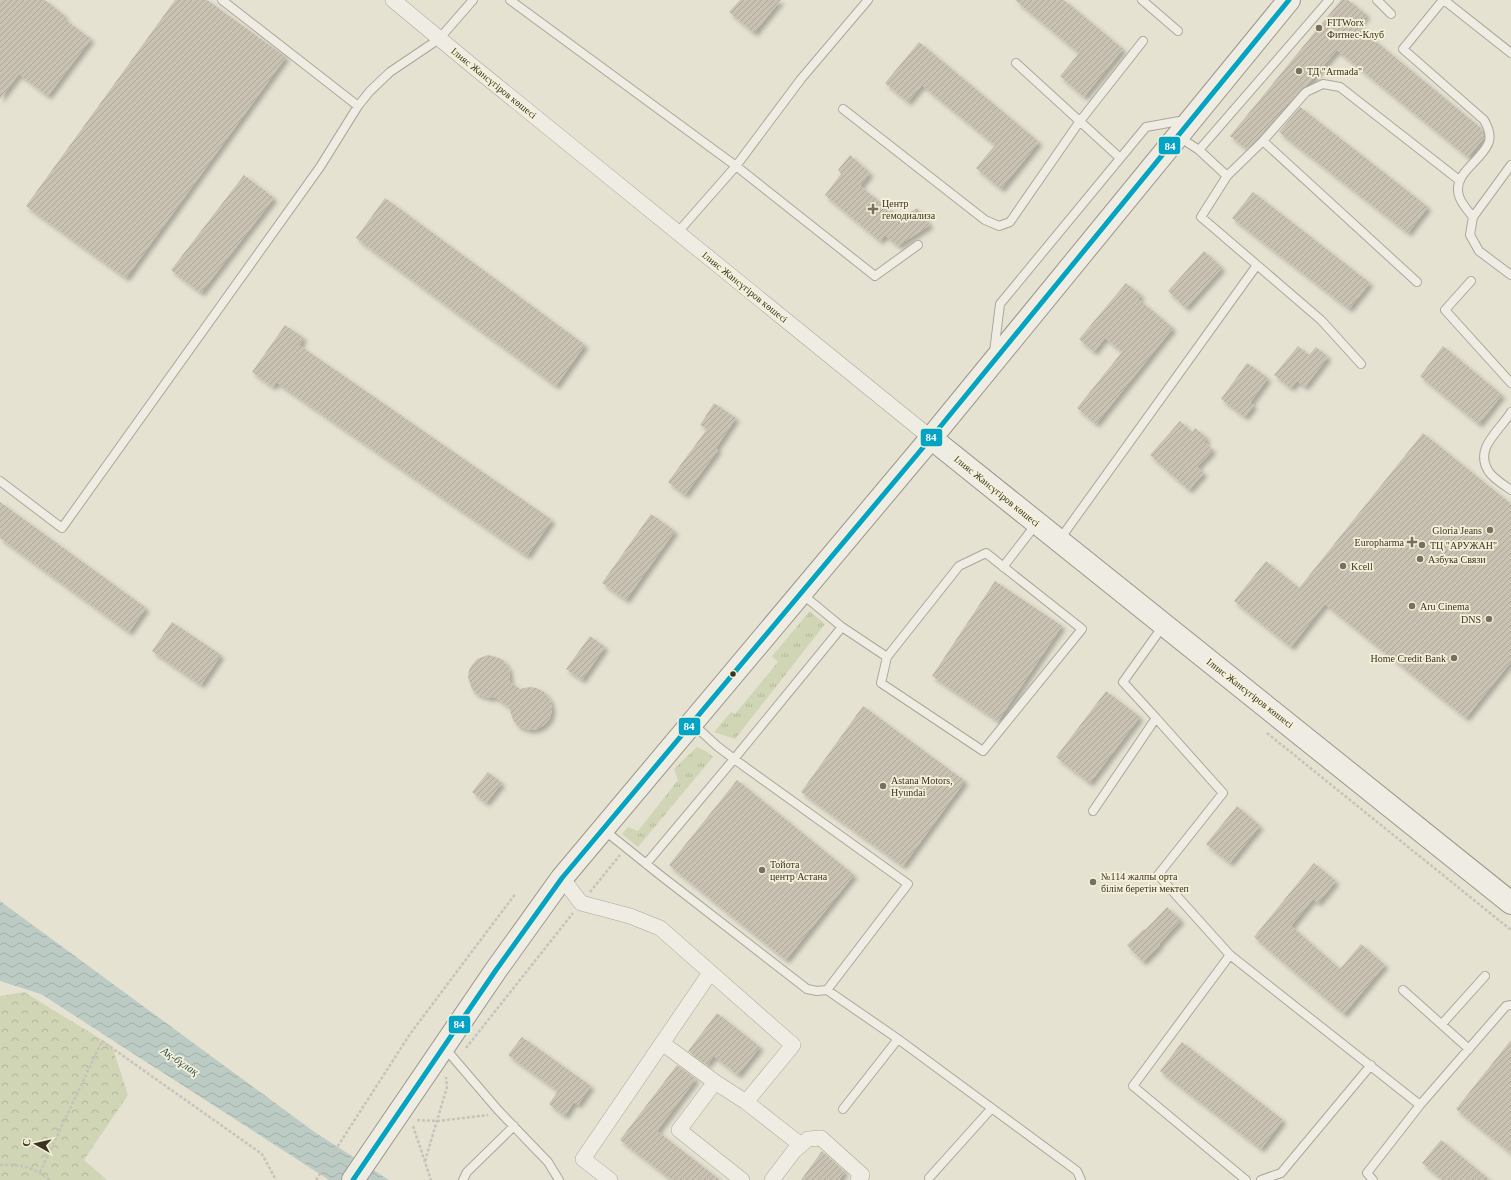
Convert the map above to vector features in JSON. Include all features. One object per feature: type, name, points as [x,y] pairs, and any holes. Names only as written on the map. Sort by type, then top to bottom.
[{"type":"main road","points":[[353,1180],[388,1128],[450,1054],[496,970],[562,878],[802,594],[993,363],[1289,0]]},
{"type":"main road","name":"Ілияс Жансүгіров көшесі","points":[[931,438],[1511,903]]},
{"type":"street","name":"Ілияс Жансүгіров көшесі","points":[[393,0],[931,438]]},
{"type":"street","points":[[562,878],[581,903],[630,916],[660,928],[793,1045],[746,1102]]},
{"type":"street","points":[[610,1180],[583,1159],[710,973]]},
{"type":"street","points":[[662,1043],[715,1082],[746,1102],[800,1146]]},
{"type":"street","points":[[715,1082],[679,1130],[742,1180]]},
{"type":"street","points":[[772,1180],[794,1151],[808,1139],[821,1138],[862,1175],[858,1180]]},
{"type":"lane","points":[[222,0],[358,106]]},
{"type":"lane","points":[[0,481],[62,528],[320,167],[358,106],[370,91],[390,72],[440,39],[473,0]]},
{"type":"lane","points":[[510,0],[736,166],[875,276],[918,245]]},
{"type":"lane","points":[[678,232],[736,166],[801,79],[868,0]]},
{"type":"lane","points":[[1142,0],[1178,31]]},
{"type":"lane","points":[[1199,150],[1329,0]]},
{"type":"lane","points":[[1377,0],[1391,14]]},
{"type":"lane","points":[[1473,217],[1459,198],[1457,189],[1459,180],[1489,143],[1490,132],[1484,120],[1403,49],[1443,0],[1511,53]]},
{"type":"lane","points":[[843,109],[986,220],[999,226],[1010,222],[1080,121],[1143,41]]},
{"type":"lane","points":[[1016,63],[1120,158]]},
{"type":"lane","points":[[1361,364],[1321,320],[1201,217],[1227,176],[1263,141],[1306,92],[1323,84],[1340,87],[1459,180]]},
{"type":"lane","points":[[993,363],[1000,304],[1146,127],[1192,119]]},
{"type":"lane","points":[[1178,136],[1199,150],[1227,176]]},
{"type":"lane","points":[[1263,141],[1417,282]]},
{"type":"lane","points":[[1511,165],[1473,217],[1470,235],[1480,251],[1511,275]]},
{"type":"lane","points":[[1059,540],[1257,265]]},
{"type":"lane","points":[[1470,281],[1445,310],[1511,383]]},
{"type":"lane","points":[[1511,412],[1485,447],[1485,461],[1490,472],[1511,490]]},
{"type":"lane","points":[[1003,567],[1037,523]]},
{"type":"lane","points":[[986,553],[1082,629],[983,751],[881,683],[888,657],[959,566],[986,553]]},
{"type":"lane","points":[[802,594],[842,627],[888,657]]},
{"type":"lane","points":[[1164,625],[1123,682],[1223,793],[1158,875],[1230,955],[1420,1105]]},
{"type":"lane","points":[[646,864],[734,760],[842,627]]},
{"type":"lane","points":[[1093,811],[1156,718]]},
{"type":"lane","points":[[692,723],[716,746],[734,760],[908,884],[827,990]]},
{"type":"lane","points":[[603,829],[807,989],[817,991],[827,990],[898,1039],[991,1109],[1078,1171],[1081,1180]]},
{"type":"lane","points":[[1230,955],[1133,1086],[1246,1180]]},
{"type":"lane","points":[[1442,1024],[1484,976]]},
{"type":"lane","points":[[1403,990],[1469,1049]]},
{"type":"lane","points":[[1373,1180],[1367,1173],[1420,1105],[1506,1006],[1511,1006]]},
{"type":"lane","points":[[843,1109],[898,1039]]},
{"type":"lane","points":[[450,1054],[502,1114],[548,1162],[559,1180]]},
{"type":"lane","points":[[1261,1180],[1280,1173],[1370,1066]]},
{"type":"lane","points":[[929,1178],[991,1109]]},
{"type":"lane","points":[[463,1180],[467,1172],[514,1126]]},
{"type":"path","points":[[1264,730],[1511,930]]},
{"type":"path","points":[[450,1054],[581,903],[626,848]]},
{"type":"path","points":[[316,1180],[410,1034],[516,893]]},
{"type":"path","points":[[40,1172],[102,1042],[262,1154],[276,1180]]},
{"type":"path","points":[[425,1161],[447,1087],[446,1076]]},
{"type":"path","points":[[417,1120],[438,1121],[502,1114]]},
{"type":"path","points":[[413,1126],[431,1180]]},
{"type":"path","points":[[0,1164],[17,1164],[40,1172],[50,1180]]},
{"type":"green space","points":[[810,611],[825,624],[735,739],[714,732],[731,712],[735,714],[778,662],[772,656]]},
{"type":"green space","points":[[697,747],[706,751],[713,757],[638,847],[622,834],[628,827],[638,831],[678,780],[674,769]]},
{"type":"green space","points":[[24,992],[112,1046],[128,1095],[84,1160],[107,1180],[0,1180],[0,996]]},
{"type":"water","name":"Ақ-бұлақ","points":[[0,901],[316,1133],[389,1180],[329,1180],[41,994],[0,981]]},
{"type":"building","points":[[0,0],[45,0],[65,16],[63,18],[91,39],[48,96],[19,74],[0,99]]},
{"type":"building","points":[[175,0],[207,0],[286,57],[126,278],[26,206]]},
{"type":"building","points":[[740,0],[781,0],[754,33],[729,12]]},
{"type":"building","points":[[1015,0],[1064,0],[1123,49],[1084,97],[1060,76],[1079,53]]},
{"type":"building","points":[[1341,0],[1348,0],[1367,15],[1357,26],[1482,129],[1484,138],[1468,157],[1337,50],[1307,85],[1302,88],[1247,149],[1230,136]]},
{"type":"building","points":[[919,42],[1039,142],[1001,189],[976,168],[995,145],[922,85],[908,102],[885,83]]},
{"type":"building","points":[[1300,107],[1428,207],[1408,233],[1279,132]]},
{"type":"building","points":[[850,155],[870,173],[860,186],[900,218],[917,208],[930,225],[898,246],[885,235],[880,241],[825,195],[841,174],[838,170]]},
{"type":"building","points":[[244,175],[274,198],[201,293],[171,270]]},
{"type":"building","points":[[1253,192],[1370,283],[1349,309],[1232,218]]},
{"type":"building","points":[[385,198],[585,345],[556,386],[356,238]]},
{"type":"building","points":[[1204,251],[1222,268],[1186,308],[1168,291]]},
{"type":"building","points":[[1126,283],[1141,295],[1138,299],[1173,328],[1096,424],[1077,408],[1122,352],[1105,338],[1094,352],[1079,339]]},
{"type":"building","points":[[285,325],[304,338],[299,345],[552,520],[527,556],[276,382],[273,387],[252,372]]},
{"type":"building","points":[[1298,346],[1309,355],[1316,347],[1328,357],[1305,387],[1297,381],[1291,388],[1274,375]]},
{"type":"building","points":[[1443,346],[1502,395],[1479,424],[1420,376]]},
{"type":"building","points":[[1247,363],[1268,378],[1250,403],[1254,405],[1245,417],[1221,399]]},
{"type":"building","points":[[714,403],[736,418],[716,448],[718,450],[685,495],[668,482],[707,429],[700,425]]},
{"type":"building","points":[[1180,421],[1192,432],[1195,428],[1207,438],[1204,442],[1213,450],[1197,467],[1204,473],[1189,490],[1150,455]]},
{"type":"building","name":"ТЦ \"АРУЖАН\"","points":[[1423,433],[1511,504],[1511,662],[1466,718],[1325,604],[1291,647],[1234,601],[1266,561],[1299,588]]},
{"type":"building","points":[[0,502],[146,608],[129,632],[0,538]]},
{"type":"building","points":[[651,514],[675,531],[626,600],[602,583]]},
{"type":"building","points":[[995,581],[1062,626],[998,721],[932,676]]},
{"type":"building","points":[[172,622],[221,655],[201,685],[152,651]]},
{"type":"building","points":[[590,636],[605,647],[582,680],[566,669]]},
{"type":"building","points":[[488,655],[503,660],[509,669],[510,682],[520,689],[529,687],[537,688],[544,692],[550,700],[552,709],[550,718],[544,725],[537,729],[529,730],[518,726],[513,720],[509,707],[495,697],[488,698],[477,694],[472,689],[468,677],[469,670],[477,659]]},
{"type":"building","points":[[1106,691],[1140,717],[1090,783],[1056,757]]},
{"type":"building","name":"Astana Motors, Hyundai","points":[[863,706],[965,781],[903,866],[801,792]]},
{"type":"building","points":[[488,772],[502,783],[486,803],[472,792]]},
{"type":"building","name":"Тойота центр Астана","points":[[737,780],[854,875],[786,960],[669,865]]},
{"type":"building","points":[[1237,806],[1260,826],[1230,863],[1206,844]]},
{"type":"building","points":[[1314,863],[1336,881],[1318,903],[1313,899],[1291,926],[1340,969],[1361,944],[1385,965],[1344,1014],[1254,937]]},
{"type":"building","points":[[1167,907],[1181,920],[1159,944],[1160,945],[1143,962],[1127,945],[1144,929],[1145,930]]},
{"type":"building","points":[[717,1013],[760,1047],[738,1075],[714,1056],[707,1065],[688,1051]]},
{"type":"building","points":[[522,1037],[591,1086],[578,1105],[574,1102],[565,1116],[549,1104],[558,1091],[508,1055]]},
{"type":"building","points":[[1511,1040],[1511,1153],[1456,1109]]},
{"type":"building","points":[[1182,1042],[1283,1120],[1261,1149],[1160,1071]]},
{"type":"building","points":[[677,1065],[696,1079],[657,1131],[720,1180],[672,1180],[620,1140]]},
{"type":"building","points":[[1441,1140],[1490,1180],[1443,1180],[1422,1163]]},
{"type":"building","points":[[822,1151],[845,1172],[839,1180],[801,1180]]},
{"type":"transit line","name":"84","points":[[353,1180],[496,970],[562,878],[931,438],[1289,0]]},
{"type":"place","name":"FITWorx Фитнес-Клуб","points":[[1319,28]]},
{"type":"place","name":"ТД \"Armada\"","points":[[1299,71]]},
{"type":"place","name":"Центр гемодиализа","points":[[873,209]]},
{"type":"place","name":"Gloria Jeans","points":[[1490,530]]},
{"type":"place","name":"Europharma","points":[[1412,542]]},
{"type":"place","name":"ТЦ \"АРУЖАН\"","points":[[1422,545]]},
{"type":"place","name":"Азбука Связи","points":[[1420,559]]},
{"type":"place","name":"Kcell","points":[[1343,566]]},
{"type":"place","name":"Aru Cinema","points":[[1412,606]]},
{"type":"place","name":"DNS","points":[[1489,619]]},
{"type":"place","name":"Home Credit Bank","points":[[1454,658]]},
{"type":"place","name":"Astana Motors, Hyundai","points":[[883,786]]},
{"type":"place","name":"Тойота центр Астана","points":[[762,870]]},
{"type":"place","name":"№114 жалпы орта білім беретін мектеп","points":[[1093,882]]}]
